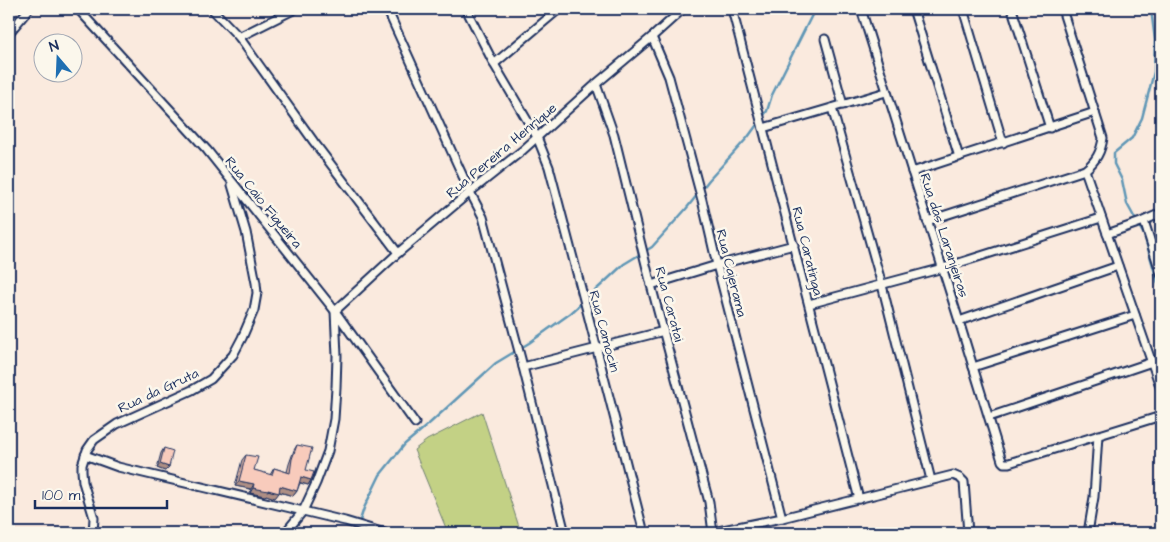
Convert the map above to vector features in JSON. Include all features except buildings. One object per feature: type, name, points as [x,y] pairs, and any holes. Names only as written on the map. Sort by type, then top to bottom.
[{"type":"street","points":[[9,33],[29,9]]},
{"type":"street","name":"Rua Caio Figueira","points":[[78,9],[207,150],[336,311],[415,424]]},
{"type":"street","points":[[212,9],[239,37],[314,142],[398,253]]},
{"type":"street","points":[[239,37],[295,9]]},
{"type":"street","points":[[387,9],[483,217],[565,533]]},
{"type":"street","name":"Rua Camocin","points":[[466,9],[494,64],[537,137],[549,167],[644,533]]},
{"type":"street","points":[[494,64],[559,9]]},
{"type":"street","name":"Rua Pereira Henrique","points":[[336,311],[398,253],[523,150],[683,9]]},
{"type":"street","name":"Rua Caratinga","points":[[732,9],[859,499]]},
{"type":"street","name":"Rua das Laranjeiras","points":[[861,9],[1002,462],[1009,463],[1098,435]]},
{"type":"street","points":[[912,9],[959,157]]},
{"type":"street","points":[[963,9],[1003,143]]},
{"type":"street","points":[[1012,9],[1050,128]]},
{"type":"street","points":[[927,221],[1085,170],[1098,157],[1102,148],[1102,138],[1062,9]]},
{"type":"street","name":"Rua Cajerama","points":[[652,37],[669,77],[782,518]]},
{"type":"street","points":[[825,39],[843,105]]},
{"type":"street","name":"Rua Caratai","points":[[596,84],[614,136],[708,502],[711,533]]},
{"type":"street","points":[[763,127],[886,92]]},
{"type":"street","points":[[832,108],[882,284],[931,480]]},
{"type":"street","points":[[912,172],[1095,112]]},
{"type":"street","points":[[1085,170],[1161,389]]},
{"type":"street","name":"Rua da Gruta","points":[[85,455],[94,440],[117,424],[192,390],[211,379],[233,354],[242,338],[254,310],[257,293],[246,232],[231,180]]},
{"type":"street","points":[[1107,234],[1161,214]]},
{"type":"street","points":[[809,304],[943,268],[1101,218]]},
{"type":"street","points":[[1142,222],[1161,274]]},
{"type":"street","points":[[651,285],[794,245]]},
{"type":"street","points":[[959,321],[1118,266]]},
{"type":"street","points":[[285,533],[303,511],[328,451],[334,419],[337,356],[336,311]]},
{"type":"street","points":[[973,367],[1135,315]]},
{"type":"street","points":[[523,367],[664,331]]},
{"type":"street","points":[[989,417],[1152,362]]},
{"type":"street","points":[[1088,533],[1094,497],[1098,435],[1161,416]]},
{"type":"street","points":[[93,533],[94,518],[83,482],[82,465],[85,455],[118,467],[344,521],[386,533]]},
{"type":"street","points":[[711,533],[782,518],[953,475],[964,482],[968,533]]},
{"type":"green space","points":[[482,412],[521,533],[448,533],[414,450],[427,440]]},
{"type":"waterway","points":[[356,533],[364,508],[380,475],[405,444],[496,363],[529,343],[571,313],[624,264],[652,247],[686,209],[748,137],[767,111],[772,95],[815,9]]},
{"type":"waterway","points":[[1151,9],[1155,40],[1154,72],[1142,118],[1132,138],[1114,153],[1114,164],[1122,180],[1127,204],[1144,235],[1161,294]]}]
